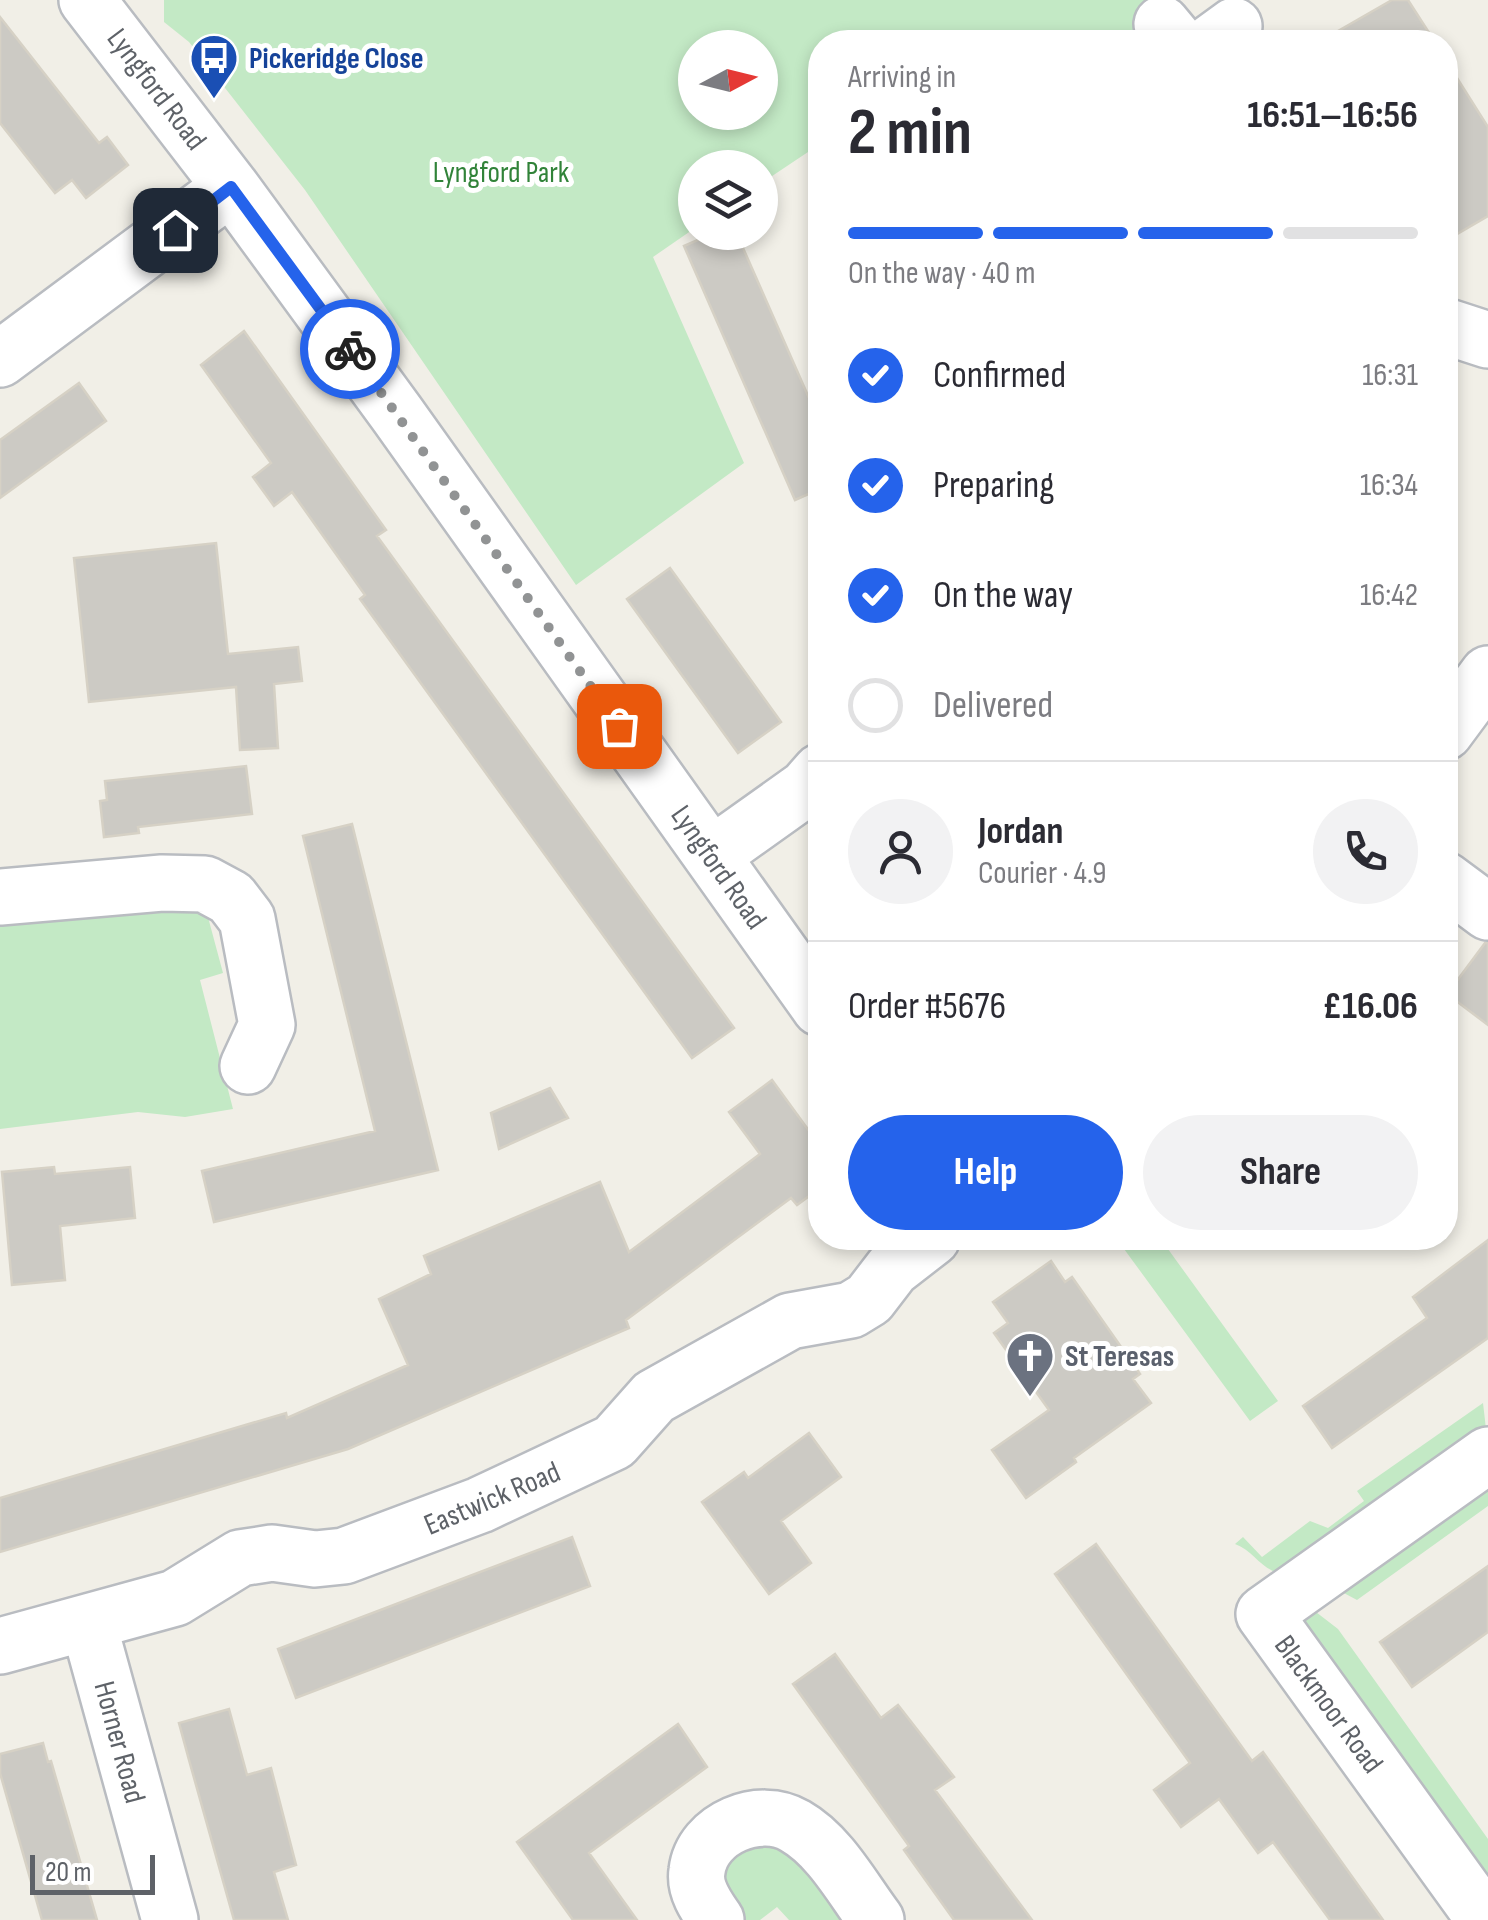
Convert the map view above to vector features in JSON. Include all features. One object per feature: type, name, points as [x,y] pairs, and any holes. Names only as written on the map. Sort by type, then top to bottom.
[{"type":"street","name":"Lyngford Road","points":[[87,0],[231,187],[808,991]]},
{"type":"street","points":[[0,359],[231,187]]},
{"type":"street","points":[[1458,330],[1488,340]]},
{"type":"street","points":[[1458,714],[1488,674]]},
{"type":"street","points":[[712,855],[808,786]]},
{"type":"street","points":[[0,897],[176,883],[205,884],[231,898],[247,919],[267,1025],[248,1066]]},
{"type":"street","points":[[1458,890],[1488,912]]},
{"type":"street","name":"Eastwick Road","points":[[0,1646],[175,1598],[240,1558],[272,1554],[315,1559],[344,1556],[450,1517],[614,1442],[654,1397],[790,1321],[850,1310],[869,1300],[892,1269],[917,1250]]},
{"type":"street","name":"Blackmoor Road","points":[[1485,1920],[1264,1614],[1488,1455]]},
{"type":"street","name":"Horner Road","points":[[88,1622],[170,1920]]},
{"type":"street","points":[[716,1920],[701,1899],[696,1872],[704,1850],[735,1824],[776,1818],[796,1826],[826,1853],[876,1920]]},
{"type":"green space","name":"Lyngford Park","points":[[164,0],[1157,0],[1145,30],[808,30],[808,152],[778,172],[778,150],[678,150],[678,240],[653,257],[744,463],[576,585],[305,190],[189,42],[164,22]]},
{"type":"green space","points":[[205,906],[223,973],[200,980],[233,1109],[185,1117],[138,1112],[0,1129],[0,914]]},
{"type":"green space","points":[[1125,1250],[1169,1250],[1278,1401],[1250,1421]]},
{"type":"green space","points":[[1483,1403],[1486,1429],[1282,1574],[1268,1569],[1235,1544],[1243,1537],[1262,1557],[1310,1521],[1328,1528],[1364,1501],[1357,1491]]},
{"type":"green space","points":[[1488,1470],[1488,1506],[1357,1600],[1342,1592]]},
{"type":"green space","points":[[1303,1602],[1338,1629],[1488,1839],[1488,1891],[1294,1623]]},
{"type":"green space","points":[[761,1842],[798,1857],[845,1920],[789,1920],[777,1907],[760,1920],[731,1920],[719,1892],[728,1858]]},
{"type":"building","points":[[1392,0],[1408,0],[1427,30],[1340,30]]},
{"type":"building","points":[[0,17],[99,143],[107,137],[128,165],[86,198],[72,180],[55,193],[0,123]]},
{"type":"building","points":[[1458,80],[1488,127],[1488,216],[1458,233]]},
{"type":"building","points":[[686,250],[744,250],[808,396],[808,494],[795,500]]},
{"type":"building","points":[[244,331],[386,530],[377,536],[734,1028],[692,1058],[360,599],[365,595],[292,492],[274,506],[253,477],[271,463],[201,365]]},
{"type":"building","points":[[79,383],[106,421],[0,498],[0,440]]},
{"type":"building","points":[[216,543],[228,654],[298,647],[302,681],[274,684],[278,748],[240,750],[236,687],[89,702],[74,558]]},
{"type":"building","points":[[670,568],[781,722],[738,753],[627,599]]},
{"type":"building","points":[[246,766],[252,814],[138,827],[139,833],[104,837],[100,801],[107,800],[105,781]]},
{"type":"building","points":[[352,824],[438,1170],[214,1222],[202,1171],[375,1131],[303,836]]},
{"type":"building","points":[[1488,943],[1488,1025],[1458,1002],[1458,979]]},
{"type":"building","points":[[772,1080],[808,1130],[808,1197],[797,1205],[791,1198],[626,1320],[629,1328],[348,1449],[0,1552],[0,1498],[286,1413],[287,1418],[408,1365],[379,1299],[431,1274],[424,1256],[600,1182],[629,1252],[760,1154],[729,1112]]},
{"type":"building","points":[[550,1088],[568,1118],[499,1149],[491,1113]]},
{"type":"building","points":[[54,1167],[55,1174],[130,1167],[135,1218],[60,1226],[65,1280],[12,1285],[2,1172]]},
{"type":"building","points":[[1488,1240],[1488,1338],[1332,1448],[1303,1406],[1427,1318],[1413,1297]]},
{"type":"building","points":[[1051,1261],[1065,1282],[1072,1277],[1140,1374],[1133,1379],[1151,1403],[1026,1498],[992,1450],[1049,1410],[994,1333],[1008,1323],[993,1302]]},
{"type":"building","points":[[809,1433],[841,1477],[781,1521],[811,1563],[769,1594],[702,1502],[744,1472],[748,1478]]},
{"type":"building","points":[[572,1537],[590,1586],[296,1698],[278,1649]]},
{"type":"building","points":[[1096,1544],[1252,1761],[1263,1752],[1383,1920],[1330,1920],[1273,1842],[1258,1853],[1219,1799],[1181,1827],[1154,1790],[1190,1763],[1055,1574]]},
{"type":"building","points":[[1488,1566],[1488,1632],[1412,1687],[1380,1642]]},
{"type":"building","points":[[835,1654],[881,1718],[898,1705],[954,1777],[935,1790],[1032,1920],[954,1920],[904,1850],[909,1846],[793,1684]]},
{"type":"building","points":[[229,1709],[247,1775],[271,1768],[296,1865],[274,1872],[288,1920],[234,1920],[189,1760],[179,1723]]},
{"type":"building","points":[[678,1724],[707,1767],[589,1853],[637,1920],[573,1920],[517,1842]]},
{"type":"building","points":[[43,1743],[97,1920],[42,1920],[0,1773],[0,1754]]},
{"type":"way so far","points":[[350,349],[619,726]]},
{"type":"place","name":"Pickeridge Close","points":[[214,100]]},
{"type":"place","name":"St Teresas","points":[[1030,1398]]},
{"type":"route","points":[[175,230],[231,187],[350,349]]}]
